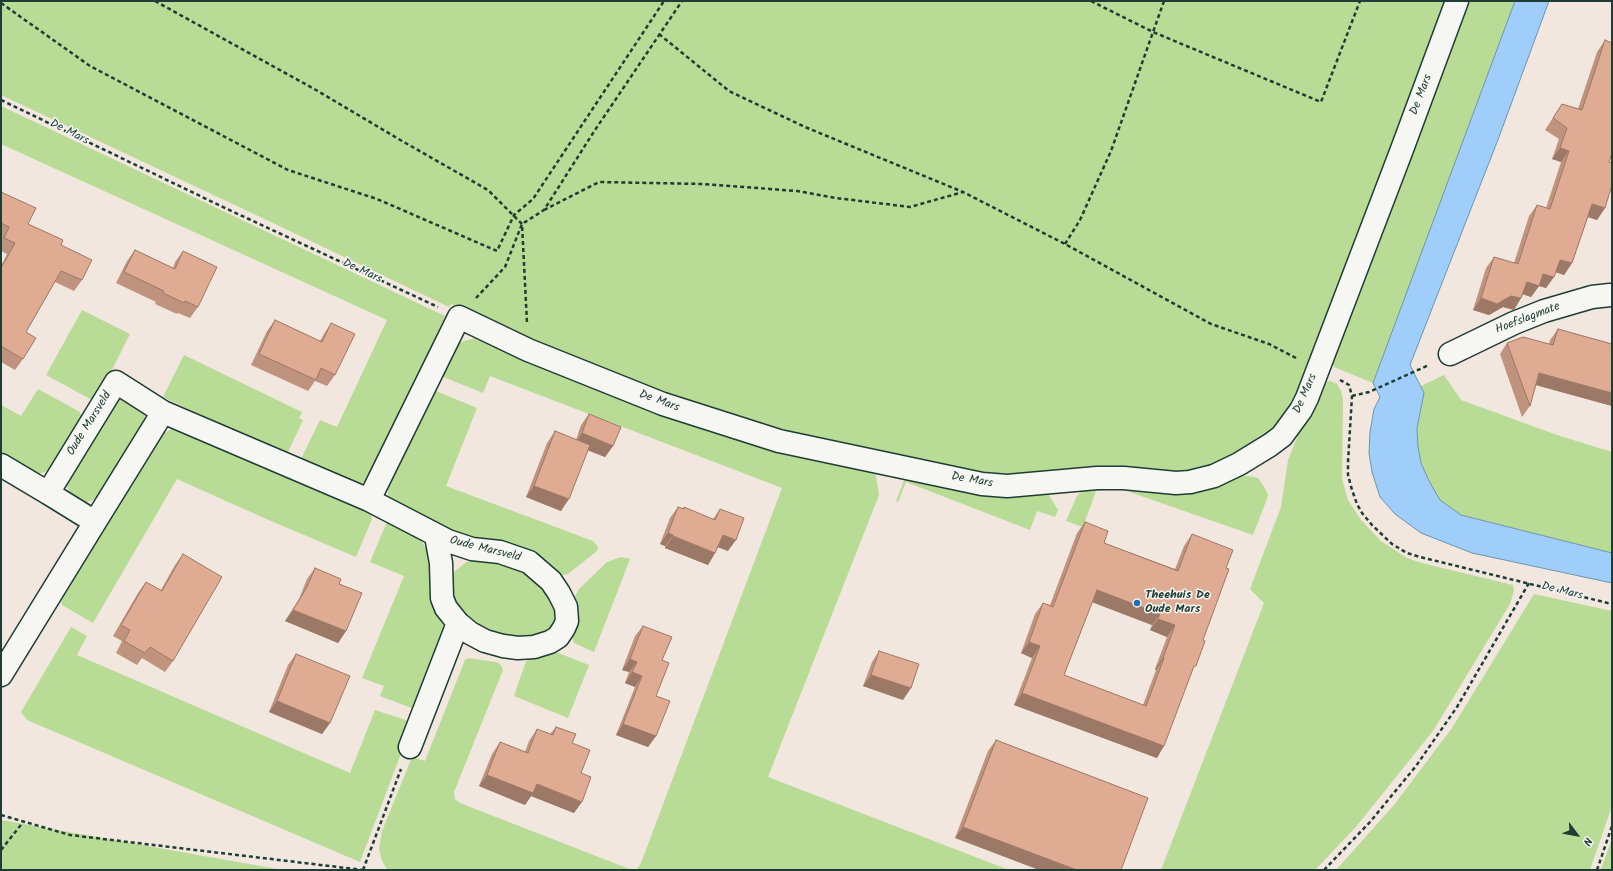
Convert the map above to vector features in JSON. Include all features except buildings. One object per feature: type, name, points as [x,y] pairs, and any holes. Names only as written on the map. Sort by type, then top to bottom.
[{"type":"street","name":"De Mars","points":[[459,317],[528,350],[664,404],[779,441],[982,484],[1007,486],[1097,478],[1124,478],[1176,483],[1190,482],[1214,476],[1239,464],[1282,436],[1301,410],[1307,398],[1317,368],[1457,1]]},
{"type":"street","name":"Hoefslagmate","points":[[1450,354],[1514,323],[1544,311],[1592,297],[1611,294]]},
{"type":"street","points":[[369,500],[459,317]]},
{"type":"street","name":"Oude Marsveld","points":[[48,493],[116,382],[163,412],[369,500],[436,536],[460,546],[500,552],[529,562],[551,581],[559,593],[567,614],[564,628],[558,637],[550,642],[534,647],[518,648],[485,641],[470,633],[458,623],[446,608],[442,598],[441,563],[436,536]]},
{"type":"street","points":[[1,675],[163,412]]},
{"type":"street","points":[[1,465],[95,522]]},
{"type":"street","points":[[410,746],[458,623]]},
{"type":"path","points":[[155,1],[316,90],[488,190],[522,224],[528,350]]},
{"type":"path","points":[[1,3],[90,66],[288,170],[377,199],[497,251],[514,215],[533,199],[664,1]]},
{"type":"path","points":[[544,210],[682,1]]},
{"type":"path","points":[[1091,1],[1153,32],[1321,102],[1360,1]]},
{"type":"path","points":[[1065,244],[1080,220],[1111,151],[1164,1]]},
{"type":"path","points":[[659,34],[729,91],[805,127],[963,192],[1065,244],[1211,324],[1269,344],[1317,368]]},
{"type":"path","name":"De Mars","points":[[1,100],[128,162],[459,317]]},
{"type":"path","points":[[459,317],[505,268],[522,224],[544,210],[599,182],[703,184],[797,191],[910,208],[963,192]]},
{"type":"path","name":"De Mars","points":[[1317,368],[1349,385],[1352,396],[1348,475],[1357,504],[1372,526],[1392,544],[1407,553],[1612,604]]},
{"type":"path","points":[[1352,396],[1369,392],[1418,371]]},
{"type":"path","points":[[1324,870],[1370,822],[1416,766],[1457,707],[1529,583]]},
{"type":"path","points":[[1,815],[70,835],[363,870],[410,746]]},
{"type":"path","points":[[1,850],[24,821]]},
{"type":"path","points":[[1597,870],[1612,826]]},
{"type":"green space","points":[[1,1],[1448,1],[1294,408],[1268,435],[1202,473],[1036,478],[982,477],[756,425],[683,403],[582,362],[451,304],[449,307],[1,95]]},
{"type":"green space","points":[[1464,1],[1515,1],[1373,383],[1334,367],[1330,357]]},
{"type":"green space","points":[[1,106],[445,316],[375,471],[369,479],[354,486],[304,464],[301,459],[320,420],[337,427],[387,320],[1,144]]},
{"type":"green space","points":[[82,310],[130,334],[113,368],[92,400],[46,375]]},
{"type":"green space","points":[[476,338],[875,471],[879,495],[768,777],[1009,870],[633,870],[637,869],[641,863],[782,488],[490,376],[483,393],[441,376],[456,345]]},
{"type":"green space","points":[[184,355],[302,412],[299,418],[303,420],[288,452],[284,454],[163,397]]},
{"type":"green space","points":[[1444,375],[1461,400],[1557,435],[1612,452],[1612,553],[1461,515],[1440,500],[1421,463],[1417,428],[1424,393],[1421,386]]},
{"type":"green space","points":[[1330,381],[1337,384],[1343,399],[1342,479],[1348,500],[1361,520],[1381,541],[1407,558],[1513,585],[1514,591],[1510,604],[1433,731],[1355,828],[1315,870],[1161,870],[1264,603],[1250,589],[1281,507],[1288,460],[1318,386],[1322,383]]},
{"type":"green space","points":[[38,389],[80,412],[82,418],[52,469],[42,473],[35,473],[1,456],[1,405],[21,416]]},
{"type":"green space","points":[[436,391],[477,408],[446,486],[593,541],[598,547],[597,551],[568,574],[563,575],[466,537],[394,504],[388,496],[388,486],[430,392]]},
{"type":"green space","points":[[127,398],[144,411],[145,418],[143,425],[99,496],[87,502],[80,501],[74,498],[69,492],[66,484],[118,400]]},
{"type":"green space","points":[[175,427],[371,513],[372,519],[356,557],[177,479],[93,623],[62,605],[61,601],[161,435]]},
{"type":"green space","points":[[1228,476],[1250,476],[1258,478],[1268,495],[1253,535],[1121,489],[1096,491],[1083,527],[1066,521],[1077,496],[1083,490]]},
{"type":"green space","points":[[905,478],[1047,492],[1058,510],[1055,517],[1037,511],[1030,530],[906,482],[898,502],[896,501]]},
{"type":"green space","points":[[388,521],[415,535],[422,542],[428,552],[443,624],[443,634],[414,709],[380,696],[384,686],[362,678],[404,576],[370,562]]},
{"type":"green space","points":[[621,557],[630,559],[594,652],[574,643],[572,636],[573,600],[579,589],[607,562]]},
{"type":"green space","points":[[485,559],[524,570],[544,587],[559,615],[553,630],[532,638],[503,638],[475,626],[453,604],[450,579],[454,572],[471,560]]},
{"type":"green space","points":[[1534,594],[1612,611],[1612,806],[1590,870],[1336,870],[1394,805],[1452,728]]},
{"type":"green space","points":[[71,627],[87,636],[77,655],[350,773],[375,710],[409,721],[411,727],[360,862],[27,720],[21,712]]},
{"type":"green space","points":[[553,651],[589,665],[568,718],[514,696],[525,664],[529,657]]},
{"type":"green space","points":[[468,658],[496,662],[501,665],[503,670],[454,792],[455,799],[460,803],[632,870],[387,869],[382,861],[379,849],[382,831],[412,757],[425,761],[465,660]]},
{"type":"green space","points":[[1,820],[283,870],[1,870]]},
{"type":"green space","points":[[1612,838],[1612,870],[1601,870]]},
{"type":"water","points":[[1515,1],[1549,1],[1499,137],[1410,365],[1424,393],[1417,428],[1418,447],[1421,463],[1440,500],[1461,515],[1612,553],[1612,583],[1472,553],[1421,533],[1395,514],[1380,497],[1372,472],[1369,453],[1370,432],[1374,409],[1380,397],[1373,383]]},
{"type":"place","name":"Theehuis De Oude Mars","points":[[1137,603]]}]
